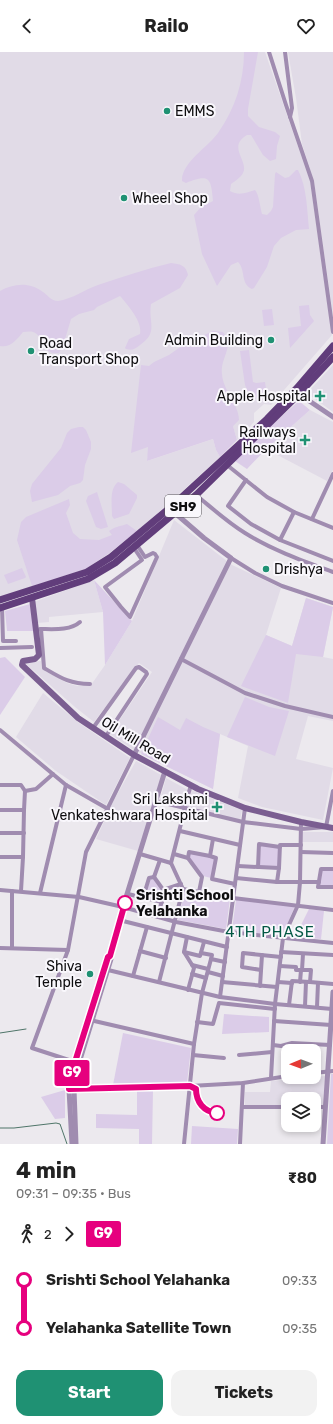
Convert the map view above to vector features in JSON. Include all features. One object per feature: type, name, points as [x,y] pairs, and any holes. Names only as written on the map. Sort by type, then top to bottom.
[{"type":"main road","name":"SH9","points":[[1,605],[32,598],[88,579],[115,563],[136,546],[145,535],[267,419],[297,388],[333,346]]},
{"type":"main road","name":"SH9","points":[[1,605],[87,572],[145,535],[175,513],[196,495],[300,394],[333,357]]},
{"type":"main road","points":[[32,598],[41,656]]},
{"type":"main road","name":"Oil Mill Road","points":[[41,656],[35,660],[24,660],[22,665],[78,718],[134,755],[191,786],[245,808],[301,822],[333,828]]},
{"type":"street","points":[[269,52],[312,181],[333,332]]},
{"type":"street","points":[[285,52],[292,108],[290,117]]},
{"type":"street","points":[[300,394],[333,417]]},
{"type":"street","points":[[227,465],[267,497],[294,512],[333,528]]},
{"type":"street","points":[[312,520],[333,474]]},
{"type":"street","points":[[246,480],[228,506],[251,524],[280,540],[333,562]]},
{"type":"street","points":[[196,495],[218,514],[244,533],[293,557],[333,572]]},
{"type":"street","points":[[280,540],[294,512]]},
{"type":"street","points":[[175,513],[204,538],[255,574],[282,586],[333,603]]},
{"type":"street","points":[[136,546],[144,558]]},
{"type":"street","points":[[153,553],[157,557],[130,617],[120,607],[105,586],[144,558],[153,553]]},
{"type":"street","points":[[75,1062],[32,1048],[68,950],[86,852],[231,558]]},
{"type":"street","points":[[1,605],[3,642],[16,641]]},
{"type":"street","points":[[38,629],[62,628],[76,625],[80,622]]},
{"type":"street","points":[[0,648],[32,647]]},
{"type":"street","points":[[41,656],[44,668],[67,681],[78,684],[90,684]]},
{"type":"street","points":[[181,659],[245,693],[285,706],[333,718]]},
{"type":"street","points":[[93,728],[136,668],[139,667],[143,669],[147,674],[106,736]]},
{"type":"street","points":[[0,730],[66,786],[108,809]]},
{"type":"street","points":[[76,1144],[71,1089],[108,957],[110,956],[123,907],[165,771]]},
{"type":"street","points":[[25,791],[36,788],[53,774]]},
{"type":"street","points":[[0,785],[21,785],[25,791],[21,891]]},
{"type":"street","points":[[40,893],[66,786]]},
{"type":"street","points":[[159,982],[176,922],[183,889],[171,863],[191,786]]},
{"type":"street","points":[[156,801],[243,822],[301,829],[326,827],[333,791]]},
{"type":"street","points":[[220,997],[245,808]]},
{"type":"street","points":[[0,810],[24,810]]},
{"type":"street","points":[[271,1078],[275,1006],[283,938],[298,905],[301,822]]},
{"type":"street","points":[[180,831],[240,845]]},
{"type":"street","points":[[0,833],[24,833]]},
{"type":"street","points":[[210,856],[213,839]]},
{"type":"street","points":[[258,868],[259,844],[280,847],[280,845],[301,845]]},
{"type":"street","points":[[277,882],[280,847]]},
{"type":"street","points":[[188,858],[189,852],[216,858],[212,879]]},
{"type":"street","points":[[301,852],[333,853]]},
{"type":"street","points":[[140,854],[171,863]]},
{"type":"street","points":[[174,854],[188,858],[202,877],[235,884]]},
{"type":"street","points":[[0,857],[23,858]]},
{"type":"street","points":[[154,878],[160,860]]},
{"type":"street","points":[[238,866],[279,868]]},
{"type":"street","points":[[333,869],[321,869],[318,887],[333,887]]},
{"type":"street","points":[[199,892],[202,877]]},
{"type":"street","points":[[143,898],[149,878],[154,878]]},
{"type":"street","points":[[154,878],[164,892],[158,917]]},
{"type":"street","points":[[236,878],[277,882],[319,882]]},
{"type":"street","points":[[163,890],[181,884]]},
{"type":"street","points":[[183,889],[233,898],[333,910]]},
{"type":"street","points":[[0,890],[78,897],[123,907],[176,922],[229,932],[333,943]]},
{"type":"street","points":[[12,891],[12,948]]},
{"type":"street","points":[[128,894],[162,902]]},
{"type":"street","points":[[120,920],[227,947]]},
{"type":"street","points":[[133,976],[147,927]]},
{"type":"street","points":[[187,937],[184,952],[194,968],[188,990]]},
{"type":"street","points":[[201,953],[204,942]]},
{"type":"street","points":[[0,948],[68,950]]},
{"type":"street","points":[[140,951],[166,958]]},
{"type":"street","points":[[184,952],[200,956],[201,953],[212,955],[202,993],[197,1022],[184,1144]]},
{"type":"street","points":[[261,970],[242,967],[243,953],[262,955],[303,954],[333,956]]},
{"type":"street","points":[[300,982],[303,954]]},
{"type":"street","points":[[260,986],[262,955]]},
{"type":"street","points":[[72,1144],[71,1089],[75,1062],[108,970],[111,959],[110,956]]},
{"type":"street","points":[[211,959],[225,962]]},
{"type":"street","points":[[192,965],[223,976]]},
{"type":"street","points":[[280,966],[296,967],[296,970],[311,970],[305,1006]]},
{"type":"street","points":[[108,970],[220,997],[275,1006]]},
{"type":"street","points":[[192,974],[206,978]]},
{"type":"street","points":[[222,982],[260,986],[292,983],[292,981],[333,984]]},
{"type":"street","points":[[289,1005],[292,983]]},
{"type":"street","points":[[317,1007],[318,983]]},
{"type":"street","points":[[323,1144],[325,1108],[330,1071],[333,992]]},
{"type":"street","points":[[197,1022],[212,1024],[219,1003],[275,1006],[289,1005],[332,1009]]},
{"type":"street","points":[[90,1020],[194,1044]]},
{"type":"street","points":[[274,1021],[331,1025]]},
{"type":"street","points":[[273,1045],[281,1046],[292,1043],[331,1046]]},
{"type":"street","points":[[239,1055],[272,1052]]},
{"type":"street","points":[[193,1054],[224,1058]]},
{"type":"street","points":[[71,1089],[243,1083],[281,1077]]},
{"type":"street","points":[[240,1144],[243,1083]]},
{"type":"street","points":[[242,1107],[281,1107]]},
{"type":"street","points":[[321,1108],[325,1108]]},
{"type":"shaded area","points":[[0,52],[265,52],[310,181],[332,335],[271,405],[264,404],[254,413],[254,422],[237,440],[218,376],[149,447],[147,461],[213,439],[220,457],[139,530],[108,554],[85,569],[0,597]]},
{"type":"shaded area","points":[[244,52],[258,52],[248,116],[259,127],[275,132],[280,136],[277,146],[276,159],[270,161],[263,155],[251,135],[247,135],[241,140],[238,145],[244,171],[241,176],[231,184],[230,191],[239,194],[255,190],[262,214],[267,215],[273,207],[276,172],[285,178],[289,177],[296,170],[298,170],[305,191],[309,229],[296,230],[281,238],[274,246],[267,267],[252,289],[246,284],[242,269],[238,262],[231,265],[217,286],[202,254],[194,215],[201,207],[213,201],[210,182],[204,178],[186,183],[182,181],[183,174],[190,162],[218,133],[234,104],[242,74]]},
{"type":"shaded area","points":[[288,52],[333,52],[333,316],[314,181],[302,144]]},
{"type":"shaded area","points":[[171,263],[184,267],[188,275],[180,288],[151,304],[151,331],[146,340],[135,349],[130,350],[125,348],[129,339],[140,334],[139,324],[134,314],[120,296],[97,307],[94,310],[79,314],[71,319],[63,346],[59,353],[49,351],[37,334],[32,332],[23,332],[11,344],[7,346],[0,346],[0,291],[5,288],[16,285],[33,286],[45,293],[51,299],[58,301],[98,285],[143,270]]},
{"type":"shaded area","points":[[309,305],[310,315],[314,321],[290,348],[288,328],[301,326],[299,306]]},
{"type":"shaded area","points":[[272,309],[274,325],[264,326],[262,310]]},
{"type":"shaded area","points":[[213,331],[223,332],[228,343],[222,374],[225,386],[238,414],[239,420],[233,426],[237,440],[220,457],[213,439],[147,461],[148,447],[131,453],[141,365],[149,366],[169,355],[186,343]]},
{"type":"shaded area","points":[[249,350],[253,382],[265,382],[266,389],[254,400],[245,385],[240,351]]},
{"type":"shaded area","points":[[333,365],[333,412],[307,393]]},
{"type":"shaded area","points":[[299,401],[310,410],[266,449],[247,469],[232,459]]},
{"type":"shaded area","name":"Railways Hospital","points":[[310,410],[333,422],[333,470],[327,481],[266,449]]},
{"type":"shaded area","points":[[83,427],[86,430],[91,442],[91,449],[85,465],[83,480],[80,483],[70,486],[58,495],[32,502],[30,491],[32,484],[61,448],[67,433],[71,429]]},
{"type":"shaded area","points":[[118,482],[124,484],[137,495],[137,498],[129,514],[114,519],[112,516],[112,493]]},
{"type":"shaded area","points":[[97,492],[108,527],[101,529],[96,527],[86,501],[88,496]]},
{"type":"shaded area","points":[[69,499],[70,505],[66,513],[73,533],[80,539],[99,540],[112,535],[109,531],[127,524],[137,531],[108,554],[85,569],[32,586],[17,540],[21,522],[26,517]]},
{"type":"shaded area","points":[[174,520],[232,565],[281,588],[266,635],[292,646],[306,598],[333,607],[323,657],[333,659],[333,721],[308,716],[296,759],[333,768],[323,820],[262,807],[238,798],[248,746],[220,734],[213,789],[132,749],[110,734],[152,672],[139,663],[94,722],[26,664],[27,662],[41,661],[42,669],[67,683],[77,686],[91,685],[132,621]]},
{"type":"shaded area","points":[[22,568],[26,577],[8,584],[4,575]]},
{"type":"shaded area","points":[[94,580],[103,612],[49,617],[49,622],[37,623],[34,602]]},
{"type":"shaded area","points":[[94,580],[132,621],[105,665],[103,612]]},
{"type":"shaded area","points":[[306,598],[333,607],[323,657],[296,654],[288,703],[241,686],[266,635],[292,646]]},
{"type":"shaded area","points":[[30,604],[34,631],[7,631],[5,611]]},
{"type":"shaded area","points":[[5,657],[25,677],[0,715],[0,658]]},
{"type":"shaded area","points":[[43,693],[79,723],[130,758],[106,805],[56,771],[16,737]]},
{"type":"shaded area","points":[[245,697],[269,707],[289,711],[275,756],[227,737]]},
{"type":"shaded area","points":[[158,717],[180,730],[186,718],[220,734],[213,789],[141,754]]},
{"type":"shaded area","points":[[136,761],[163,776],[138,851],[96,839],[114,800]]},
{"type":"shaded area","points":[[166,778],[188,790],[183,806],[160,800]]},
{"type":"shaded area","points":[[191,790],[242,810],[240,821],[186,807]]},
{"type":"shaded area","points":[[302,832],[333,832],[333,842],[302,842]]},
{"type":"shaded area","points":[[261,845],[279,847],[278,867],[259,866]]},
{"type":"shaded area","points":[[190,853],[215,858],[211,878],[203,876],[189,858]]},
{"type":"shaded area","points":[[322,870],[333,870],[333,886],[320,885]]},
{"type":"shaded area","points":[[154,879],[162,891],[160,900],[146,896],[150,880]]},
{"type":"shaded area","points":[[185,890],[230,899],[226,929],[178,920]]},
{"type":"shaded area","points":[[236,900],[295,906],[282,936],[232,930]]},
{"type":"shaded area","points":[[309,909],[324,911],[321,939],[295,937]]},
{"type":"shaded area","points":[[224,1014],[269,1017],[269,1032],[222,1034]]},
{"type":"shaded area","points":[[123,1033],[191,1048],[187,1083],[113,1085]]},
{"type":"shaded area","points":[[331,1074],[333,1074],[333,1144],[327,1144]]},
{"type":"shaded area","points":[[321,1076],[325,1076],[323,1106],[321,1106],[321,1092],[281,1092],[281,1105],[245,1105],[245,1092],[270,1092],[271,1081],[281,1080],[281,1084],[321,1084]]},
{"type":"shaded area","points":[[137,1089],[153,1090],[152,1144],[139,1144],[139,1129],[96,1128],[96,1114],[137,1115]]},
{"type":"shaded area","points":[[65,1090],[65,1118],[55,1119],[41,1097]]},
{"type":"shaded area","points":[[192,1126],[238,1129],[237,1144],[191,1144]]},
{"type":"waterway","points":[[0,1033],[26,1029]]},
{"type":"waterway","points":[[0,1128],[14,1128],[56,1123],[60,1124],[67,1144]]},
{"type":"bus line","name":"G9","points":[[125,903],[110,956],[108,957],[70,1077],[69,1089],[190,1086],[196,1089],[197,1099],[203,1107],[211,1112],[217,1113]]},
{"type":"place","name":"EMMS","points":[[167,111]]},
{"type":"place","name":"Wheel Shop","points":[[124,198]]},
{"type":"place","name":"Admin Building","points":[[271,340]]},
{"type":"place","name":"Road Transport Shop","points":[[31,351]]},
{"type":"place","name":"Apple Hospital","points":[[320,396]]},
{"type":"place","name":"Railways Hospital","points":[[305,440]]},
{"type":"place","name":"Drishya","points":[[266,569]]},
{"type":"place","name":"Sri Lakshmi Venkateshwara Hospital","points":[[217,807]]},
{"type":"place","name":"Srishti School Yelahanka","points":[[125,903]]},
{"type":"place","name":"Shiva Temple","points":[[90,974]]},
{"type":"district","name":"4TH PHASE","points":[[270,932]]}]
